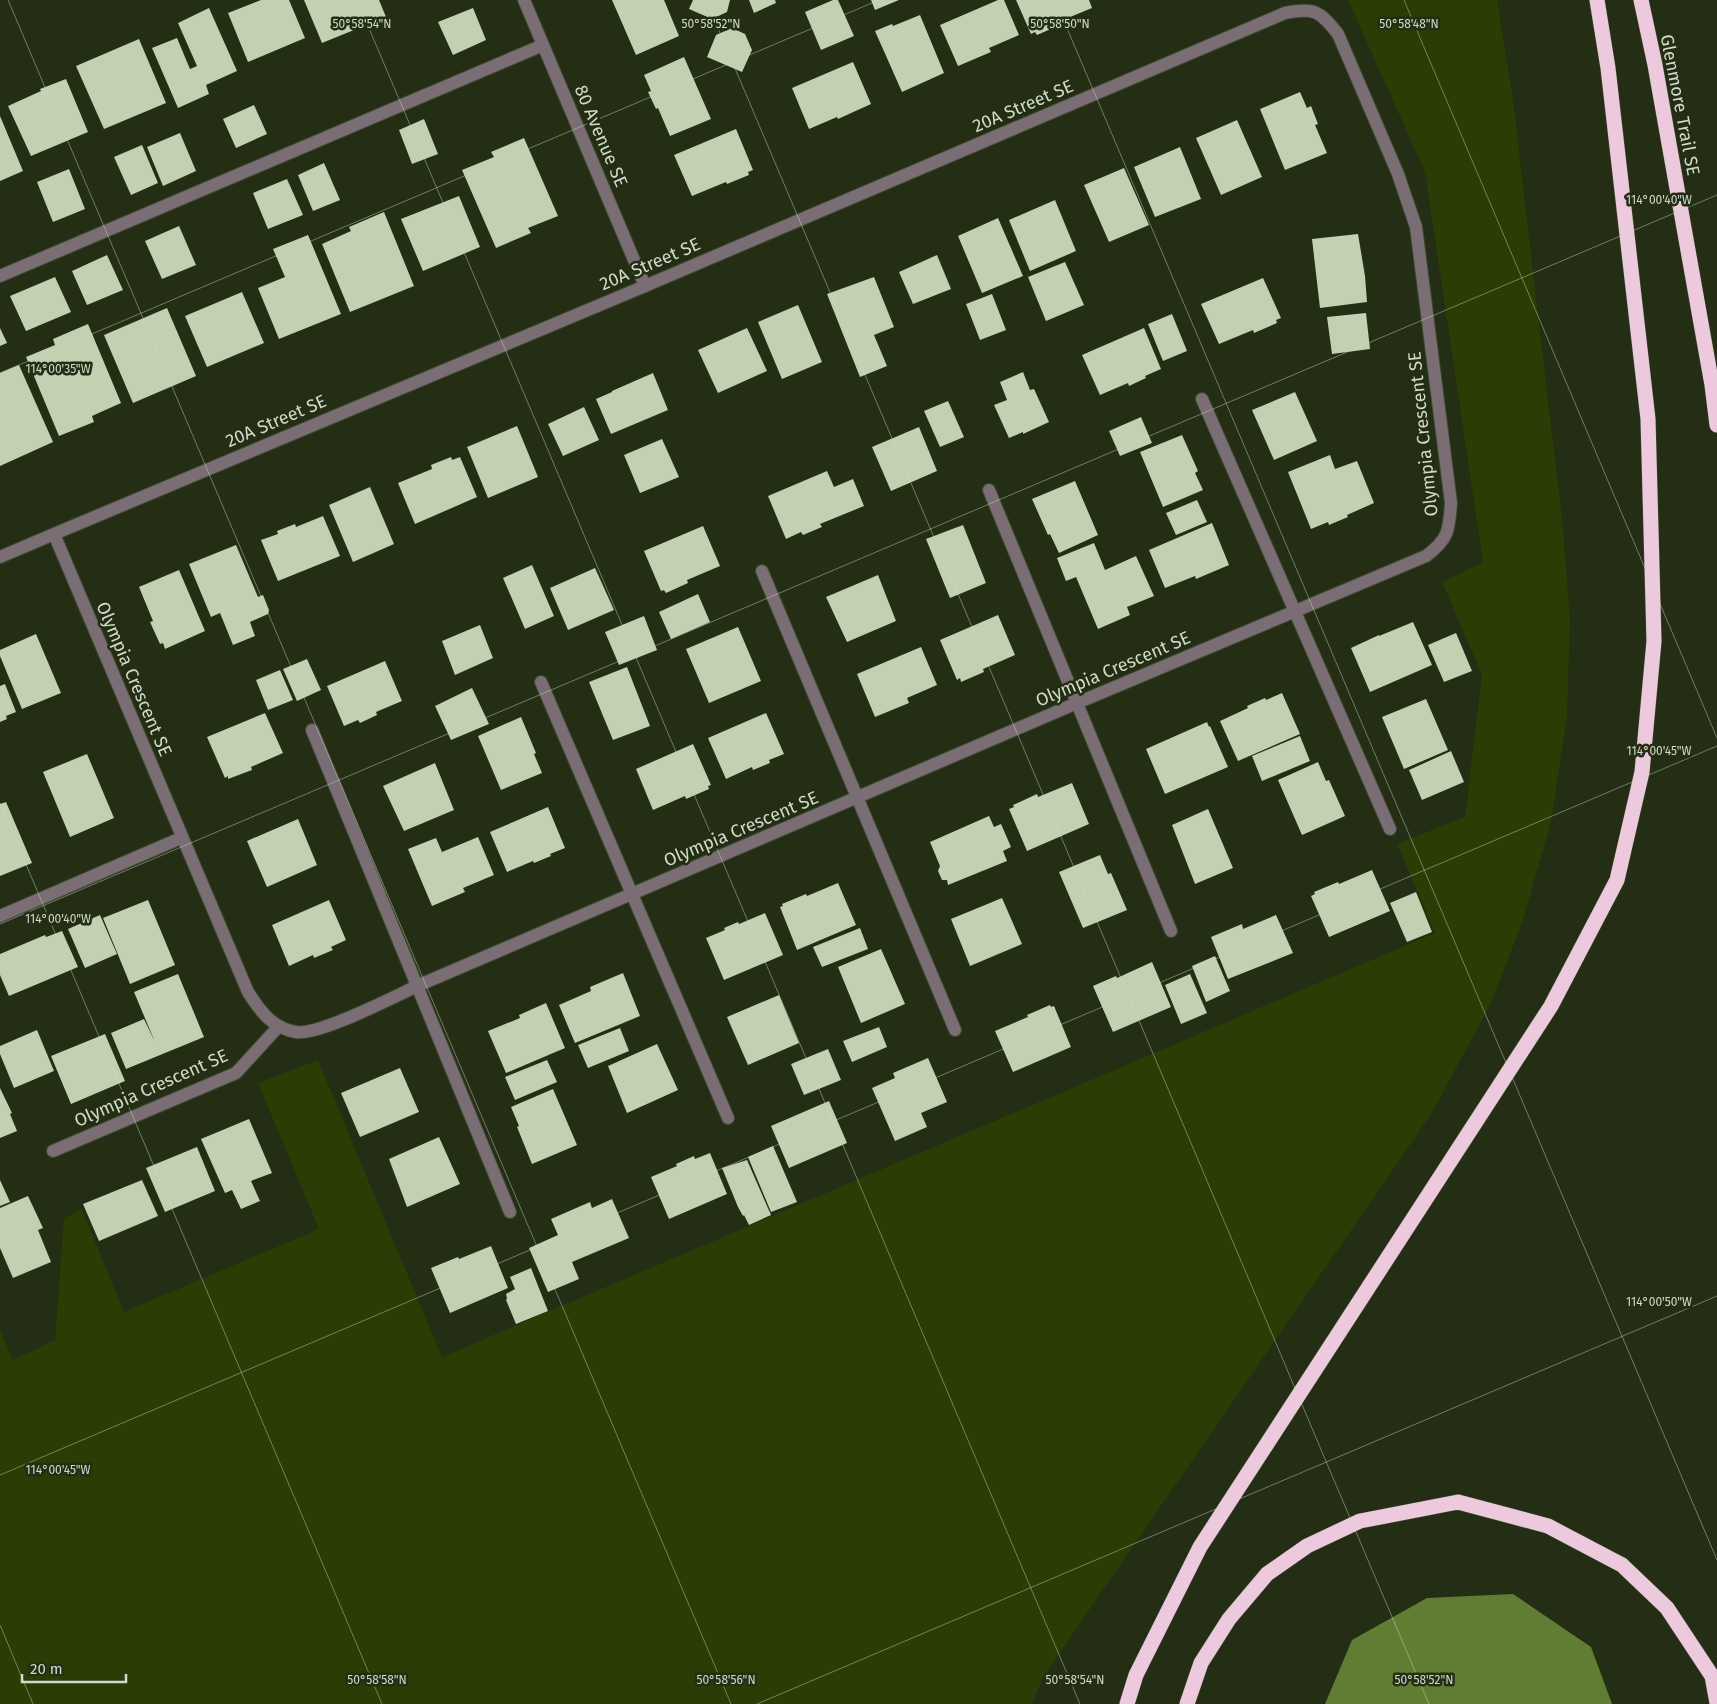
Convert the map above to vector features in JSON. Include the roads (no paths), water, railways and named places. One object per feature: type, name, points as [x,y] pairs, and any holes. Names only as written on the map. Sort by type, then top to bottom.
[{"type":"highway","points":[[1127,1704],[1136,1675],[1200,1547],[1551,1006],[1617,880],[1642,772],[1654,641],[1648,419],[1608,68],[1597,0]]},
{"type":"highway","name":"Glenmore Trail SE","points":[[1641,0],[1657,74],[1712,385],[1717,425]]},
{"type":"highway","points":[[1187,1704],[1201,1663],[1229,1619],[1267,1574],[1307,1546],[1360,1521],[1458,1502],[1548,1526],[1622,1565],[1667,1608],[1712,1676],[1717,1703]]},
{"type":"street","name":"80 Avenue SE","points":[[524,0],[645,286]]},
{"type":"street","name":"20A Street SE","points":[[0,557],[1285,14],[1298,11],[1314,11]]},
{"type":"street","name":"Olympia Crescent SE","points":[[54,534],[248,992],[259,1011],[279,1026],[298,1033],[320,1029],[1077,703],[1426,556],[1439,546],[1449,526],[1451,503],[1416,228],[1398,174],[1338,34],[1328,21],[1314,11]]},
{"type":"street","points":[[0,276],[543,45]]},
{"type":"street","points":[[1202,399],[1390,829]]},
{"type":"street","points":[[989,490],[1171,931]]},
{"type":"street","points":[[762,571],[955,1030]]},
{"type":"street","points":[[541,682],[728,1118]]},
{"type":"street","points":[[312,730],[510,1212]]},
{"type":"street","points":[[0,916],[182,838]]},
{"type":"street","name":"Olympia Crescent SE","points":[[52,1151],[236,1074],[279,1026]]}]
